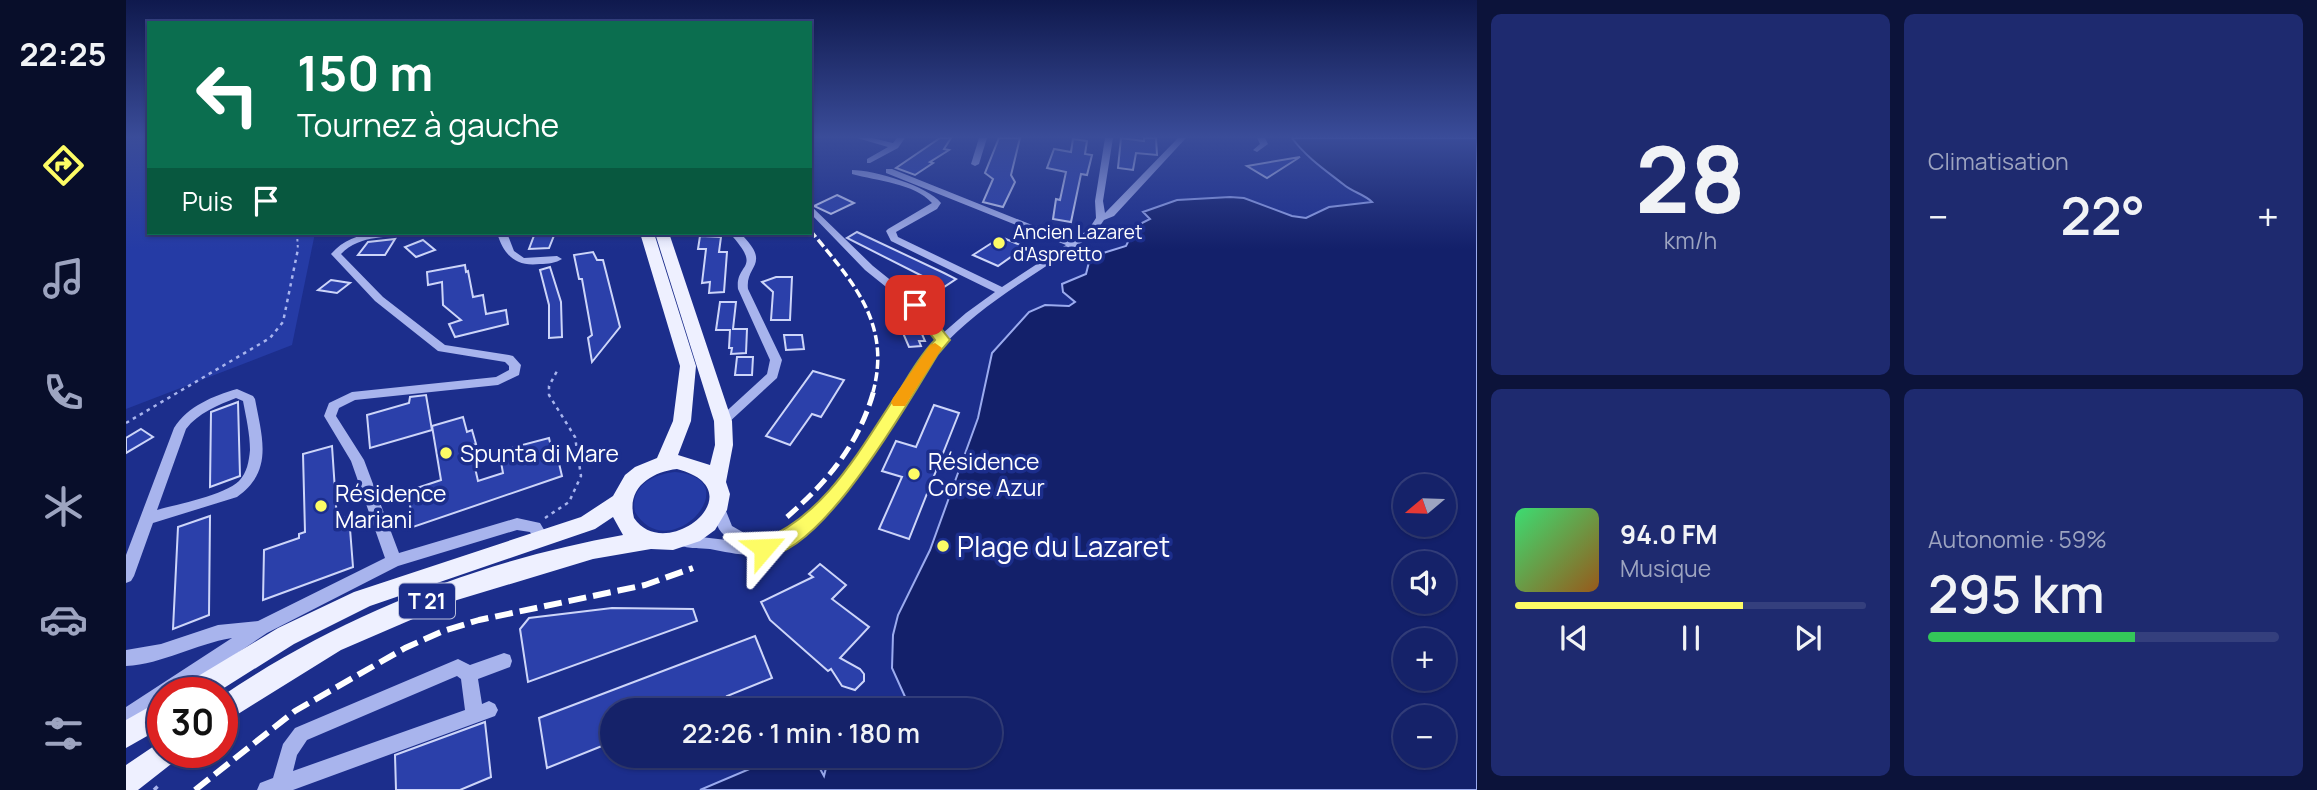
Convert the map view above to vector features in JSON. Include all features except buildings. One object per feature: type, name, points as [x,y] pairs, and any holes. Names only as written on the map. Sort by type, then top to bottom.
[{"type":"main road","points":[[648,235],[688,366],[682,421],[664,463]]},
{"type":"main road","points":[[663,235],[723,421],[724,445],[716,480]]},
{"type":"main road","points":[[677,462],[700,467],[716,480],[722,495],[719,510],[700,531],[660,541],[637,535],[626,526],[620,502],[624,491],[640,473],[664,463],[677,462]]},
{"type":"main road","name":"T 21","points":[[220,677],[286,636],[362,599],[538,533],[599,518],[620,502]]},
{"type":"main road","name":"T 21","points":[[238,701],[295,664],[364,627],[428,601],[504,574],[575,554],[617,544],[660,541]]},
{"type":"main road","points":[[126,735],[147,722]]},
{"type":"main road","points":[[126,782],[147,766]]},
{"type":"street","points":[[865,175],[921,191],[933,197],[937,203],[891,231],[894,240],[1003,292]]},
{"type":"street","points":[[899,175],[1074,245]]},
{"type":"street","points":[[1101,218],[1100,201],[1104,175]]},
{"type":"street","points":[[660,541],[704,540],[730,547],[764,548],[783,541],[828,503],[851,477],[933,350],[965,318],[1092,231],[1101,218],[1111,214],[1148,175]]},
{"type":"street","points":[[812,210],[869,268],[915,305],[943,340]]},
{"type":"street","points":[[394,561],[357,460],[330,416],[333,406],[352,396],[498,381],[515,372],[515,365],[509,359],[442,348],[379,299],[336,254],[343,246],[358,239],[396,235]]},
{"type":"street","points":[[502,235],[506,250],[514,259],[527,262],[557,259]]},
{"type":"street","points":[[723,421],[773,375],[776,360],[743,289],[742,280],[751,269],[753,258],[738,235]]},
{"type":"street","points":[[126,576],[170,451],[189,416],[218,400],[237,393],[243,394],[249,399],[257,456],[251,479],[244,487],[232,493],[147,519]]},
{"type":"street","points":[[719,510],[726,530],[764,548]]},
{"type":"street","points":[[126,717],[261,628],[394,561],[517,524],[538,533]]},
{"type":"street","points":[[126,658],[138,658],[174,649],[217,633],[261,628]]},
{"type":"street","points":[[469,674],[504,661]]},
{"type":"street","points":[[458,667],[469,674],[482,713],[275,786],[289,750],[301,734],[458,667]]},
{"type":"path","points":[[126,423],[270,338],[283,322],[298,252],[297,235]]},
{"type":"path","points":[[538,533],[550,513],[569,502],[581,476],[575,437],[549,396],[549,386],[557,371]]},
{"type":"shaded area","points":[[126,175],[147,175],[147,235],[315,235],[292,345],[126,409]]},
{"type":"shaded area","points":[[1331,175],[1477,175],[1477,790],[700,790],[752,768],[820,768],[824,776],[826,768],[1002,768],[1002,698],[906,698],[892,668],[893,635],[898,615],[930,550],[978,418],[992,353],[1029,312],[1045,305],[1069,306],[1075,302],[1063,292],[1062,284],[1086,274],[1089,262],[1100,254],[1126,246],[1136,226],[1150,219],[1143,212],[1177,200],[1230,197],[1244,198],[1292,216],[1306,218],[1329,207],[1372,202]]},
{"type":"shaded area","points":[[675,472],[696,478],[706,489],[705,502],[696,516],[683,526],[666,531],[650,527],[635,512],[636,495],[644,483]]},
{"type":"railway","points":[[812,232],[853,285],[872,323],[877,344],[873,392]]},
{"type":"railway","points":[[787,517],[841,460],[860,427],[874,390]]},
{"type":"railway","points":[[195,790],[295,711],[405,648],[443,631],[479,620],[645,585],[693,568]]},
{"type":"slow traffic","points":[[899,402],[935,348]]},
{"type":"place","name":"Ancien Lazaret d'Aspretto","points":[[999,243]]},
{"type":"place","name":"Spunta di Mare","points":[[446,453]]},
{"type":"place","name":"Résidence Corse Azur","points":[[914,474]]},
{"type":"place","name":"Résidence Mariani","points":[[321,506]]},
{"type":"place","name":"Plage du Lazaret","points":[[943,546]]},
{"type":"route","points":[[764,548],[783,541],[799,530],[851,477],[933,350],[943,340],[915,305]]}]
